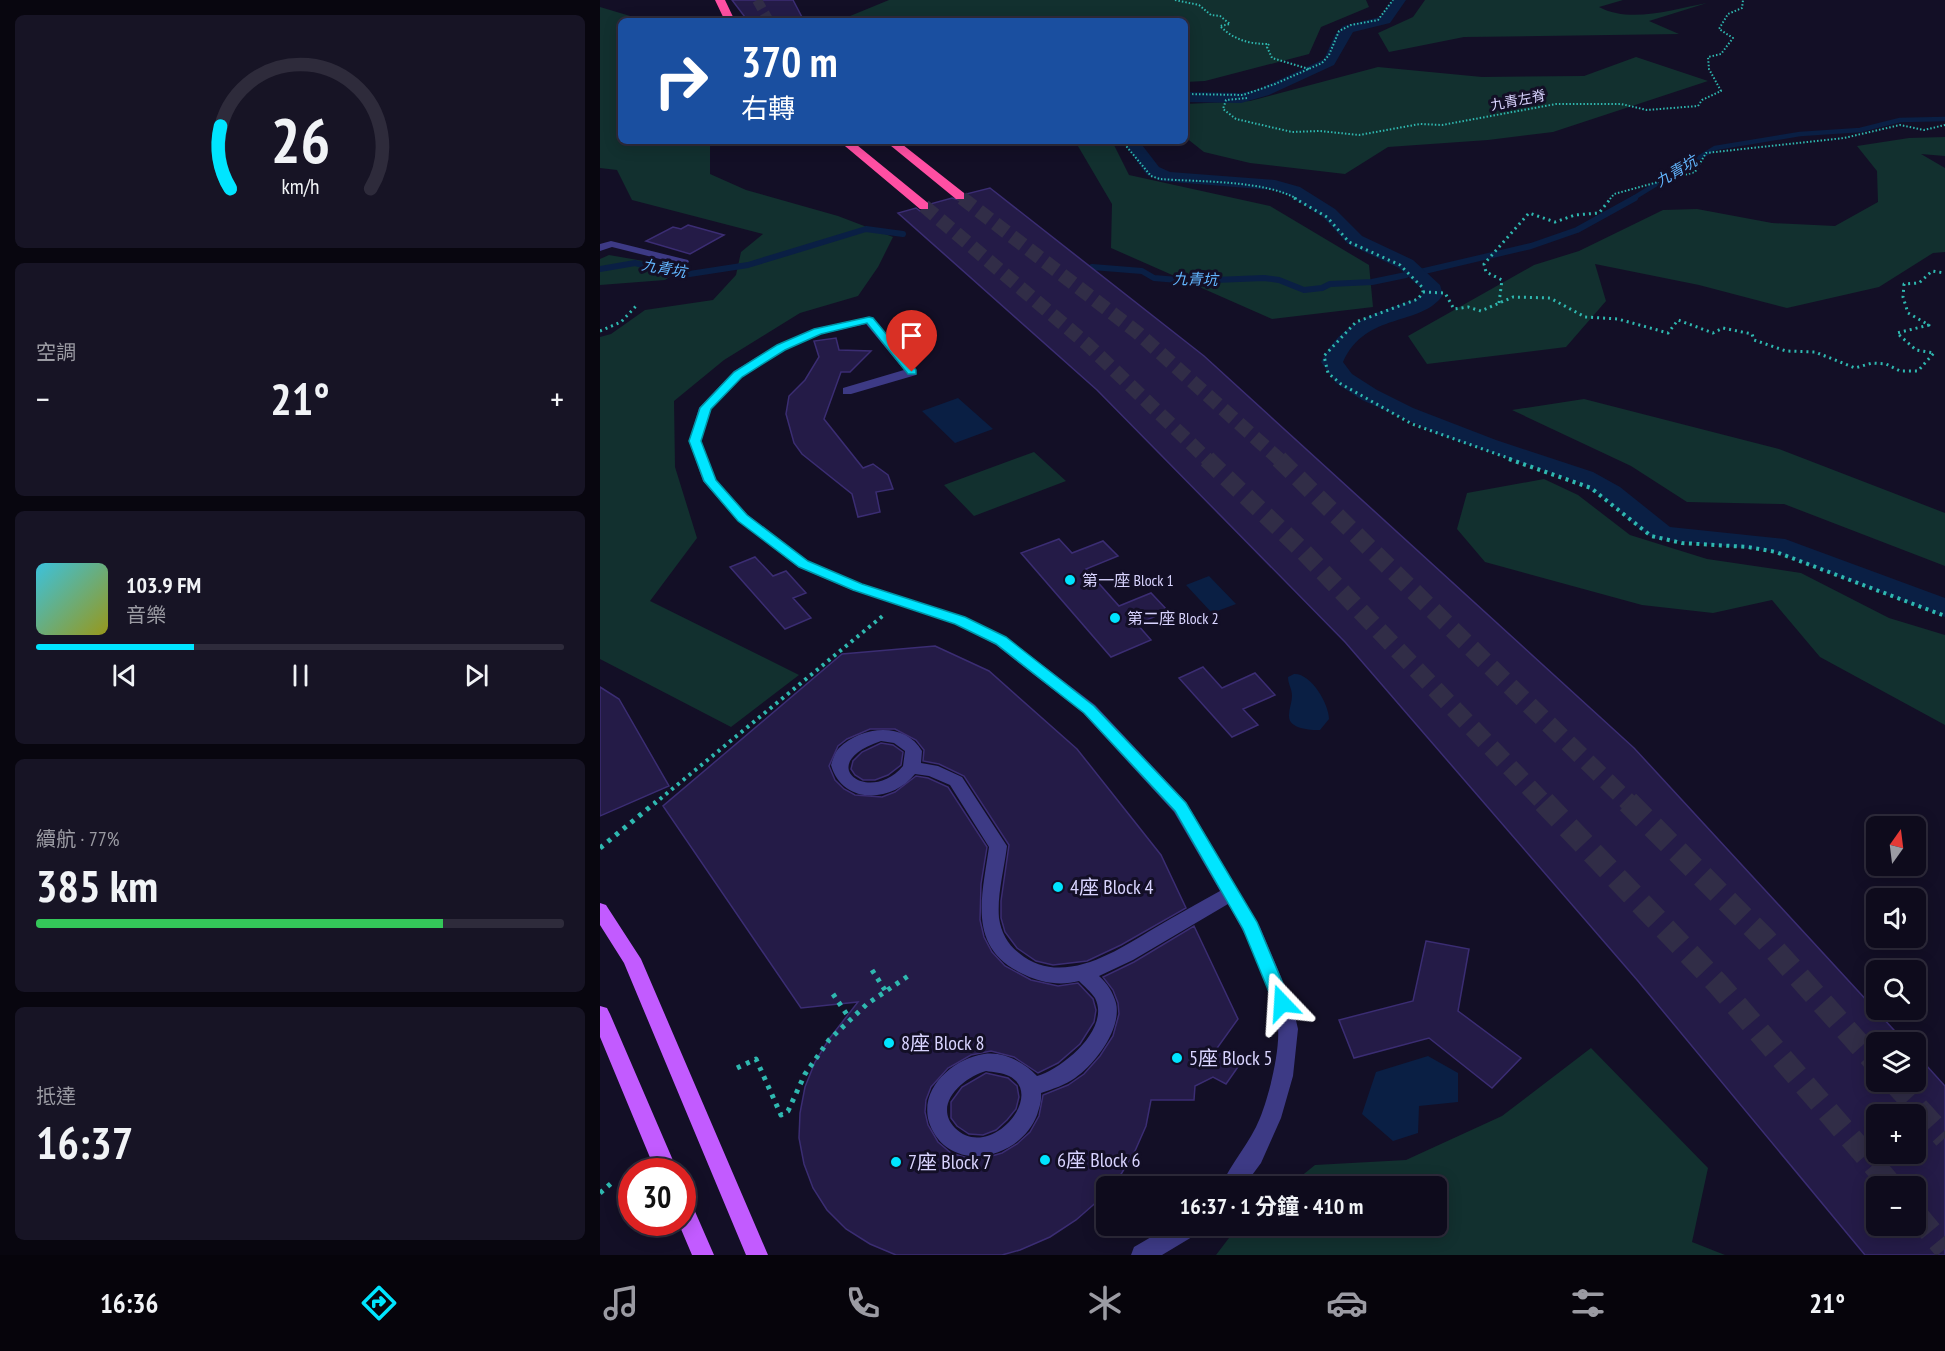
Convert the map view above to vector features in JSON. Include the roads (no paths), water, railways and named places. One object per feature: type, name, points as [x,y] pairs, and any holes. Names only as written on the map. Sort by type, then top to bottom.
[{"type":"highway","points":[[720,0],[729,18]]},
{"type":"highway","points":[[848,144],[924,206]]},
{"type":"highway","points":[[895,144],[960,196]]},
{"type":"main road","points":[[600,910],[632,959],[757,1255]]},
{"type":"main road","points":[[600,1014],[661,1158]]},
{"type":"main road","points":[[695,1236],[703,1255]]},
{"type":"street","points":[[600,248],[611,244],[684,262]]},
{"type":"street","points":[[847,390],[912,372],[869,320],[818,331],[781,347],[738,374],[705,408],[695,441],[710,481],[743,518],[803,564],[857,587],[960,621],[1001,640],[1089,709],[1180,807],[1251,927],[1282,1003],[1287,1029],[1283,1076],[1271,1118],[1253,1156],[1239,1176]]},
{"type":"street","points":[[912,768],[932,770],[956,781],[998,846],[990,902],[990,921],[1000,944],[1013,961],[1035,973],[1058,976],[1083,973],[1114,963],[1231,893]]},
{"type":"street","points":[[1030,1087],[1063,1076],[1084,1058],[1098,1039],[1106,1017],[1104,995],[1083,973]]},
{"type":"street","points":[[986,1062],[1002,1063],[1015,1068],[1025,1076],[1030,1087],[1032,1100],[1030,1113],[1022,1126],[997,1143],[981,1147],[967,1146],[952,1139],[942,1129],[937,1115],[939,1101],[945,1087],[956,1075],[970,1066],[986,1062]]},
{"type":"street","points":[[1142,1255],[1173,1236]]},
{"type":"water","points":[[958,398],[993,429],[955,443],[922,411]]},
{"type":"water","points":[[1209,576],[1236,604],[1212,613],[1186,585]]},
{"type":"water","points":[[1294,674],[1307,678],[1313,684],[1326,706],[1329,719],[1320,730],[1300,728],[1290,720],[1292,696],[1288,677]]},
{"type":"water","points":[[1428,1056],[1458,1073],[1458,1102],[1419,1106],[1418,1133],[1393,1141],[1362,1114],[1376,1072]]},
{"type":"waterway","points":[[1188,97],[1241,98],[1264,92],[1329,62],[1334,56],[1342,35],[1348,29],[1385,20],[1399,0]]},
{"type":"waterway","name":"九青坑","points":[[1632,199],[1715,148],[1800,134],[1860,130],[1900,120],[1945,119]]},
{"type":"waterway","points":[[1132,144],[1153,171],[1167,177],[1275,185],[1294,191],[1329,213],[1355,240],[1406,264],[1433,289],[1433,295],[1428,301],[1372,322],[1348,337],[1338,348],[1332,362],[1344,378],[1370,395],[1446,429],[1585,477],[1611,492],[1655,529],[1665,534],[1776,544],[1945,608]]},
{"type":"waterway","name":"九青坑","points":[[1420,272],[1531,246],[1577,230],[1635,198]]},
{"type":"waterway","name":"九青坑","points":[[600,269],[635,263],[683,275],[748,265],[866,229],[903,234]]},
{"type":"waterway","name":"九青坑","points":[[1092,267],[1142,271],[1154,278],[1190,281],[1264,278],[1279,280],[1304,290],[1322,288],[1330,284],[1372,282],[1406,275]]},
{"type":"tunnel","points":[[757,0],[767,18]]},
{"type":"tunnel","points":[[960,196],[964,199]]},
{"type":"tunnel","points":[[962,198],[1138,333],[1280,460]]},
{"type":"tunnel","points":[[924,206],[1088,345],[1208,460]]},
{"type":"tunnel","points":[[1207,459],[1302,550],[1545,804]]},
{"type":"tunnel","points":[[1279,459],[1630,804]]},
{"type":"tunnel","points":[[1544,802],[1718,984],[1883,1176]]},
{"type":"tunnel","points":[[1630,804],[1765,939],[1866,1052]]},
{"type":"tunnel","points":[[1903,1092],[1945,1138]]},
{"type":"tunnel","points":[[1926,1226],[1945,1249]]},
{"type":"place","name":"第一座 Block 1","points":[[1070,580]]},
{"type":"place","name":"第二座 Block 2","points":[[1115,618]]},
{"type":"place","name":"4座 Block 4","points":[[1058,887]]},
{"type":"place","name":"8座 Block 8","points":[[889,1043]]},
{"type":"place","name":"5座 Block 5","points":[[1177,1058]]},
{"type":"place","name":"6座 Block 6","points":[[1045,1160]]},
{"type":"place","name":"7座 Block 7","points":[[896,1162]]}]
